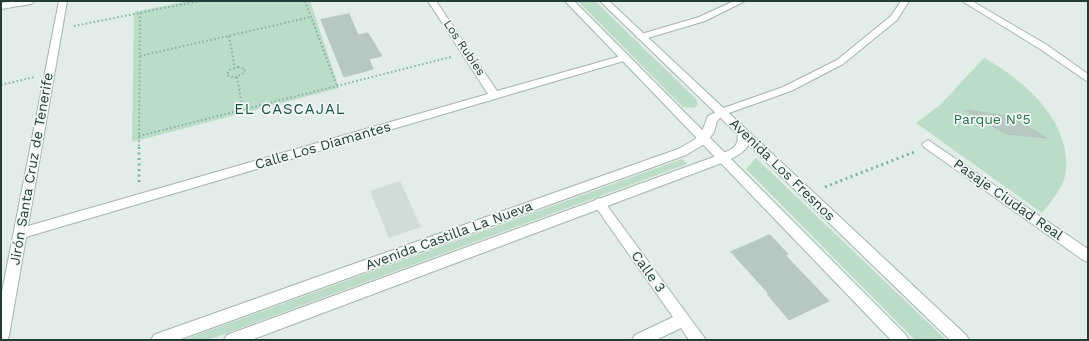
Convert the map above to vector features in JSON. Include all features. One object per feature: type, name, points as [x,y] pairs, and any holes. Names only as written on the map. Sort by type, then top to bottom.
[{"type":"street","points":[[1,6],[31,1]]},
{"type":"street","name":"Jirón Santa Cruz de Tenerife","points":[[1,336],[63,1]]},
{"type":"street","name":"Los Rubíes","points":[[432,1],[495,96]]},
{"type":"street","points":[[569,1],[901,340]]},
{"type":"street","name":"Avenida Los Fresnos","points":[[604,1],[961,340]]},
{"type":"street","points":[[641,37],[702,19],[741,1]]},
{"type":"street","points":[[705,140],[710,130],[712,120],[722,112],[787,89],[840,62],[894,18],[905,1]]},
{"type":"street","points":[[966,1],[1011,27],[1068,64],[1088,79]]},
{"type":"street","name":"Calle Los Diamantes","points":[[21,233],[624,58]]},
{"type":"street","name":"Avenida Castilla La Nueva","points":[[232,340],[723,158],[742,147],[745,140],[743,133]]},
{"type":"street","name":"Avenida Castilla La Nueva","points":[[158,340],[682,152],[705,140]]},
{"type":"street","name":"Pasaje Ciudad Real","points":[[923,147],[1088,256]]},
{"type":"street","name":"Calle 3","points":[[599,203],[698,340]]},
{"type":"street","points":[[640,340],[683,320]]},
{"type":"path","points":[[74,26],[199,1]]},
{"type":"path","points":[[305,1],[337,86]]},
{"type":"path","points":[[139,188],[140,13]]},
{"type":"path","points":[[140,56],[311,17]]},
{"type":"path","points":[[229,36],[234,68]]},
{"type":"path","points":[[139,136],[467,53]]},
{"type":"path","points":[[240,67],[246,70],[243,75],[237,77],[227,76],[229,70],[240,67]]},
{"type":"path","points":[[1,85],[50,74]]},
{"type":"path","points":[[237,77],[243,110]]},
{"type":"path","points":[[825,187],[923,147]]},
{"type":"shaded area","points":[[400,181],[421,227],[389,238],[370,191]]},
{"type":"green space","points":[[189,1],[310,1],[339,88],[132,142],[134,12]]},
{"type":"green space","points":[[578,1],[595,1],[696,99],[698,105],[694,108],[683,107]]},
{"type":"green space","name":"Parque N°5","points":[[984,58],[1014,77],[1042,104],[1053,119],[1061,135],[1066,153],[1065,177],[1057,193],[1042,213],[916,123],[940,105]]},
{"type":"green space","points":[[756,158],[946,340],[915,340],[746,169]]},
{"type":"green space","points":[[682,159],[687,164],[208,340],[183,340]]},
{"type":"building","points":[[349,14],[358,35],[368,33],[382,56],[369,59],[373,69],[344,77],[321,20]]},
{"type":"building","points":[[965,110],[1010,116],[1047,138],[1006,134]]},
{"type":"building","points":[[770,235],[788,254],[785,255],[829,301],[789,320],[767,294],[769,294],[731,252]]},
{"type":"district","name":"EL CASCAJAL","points":[[290,110]]}]
